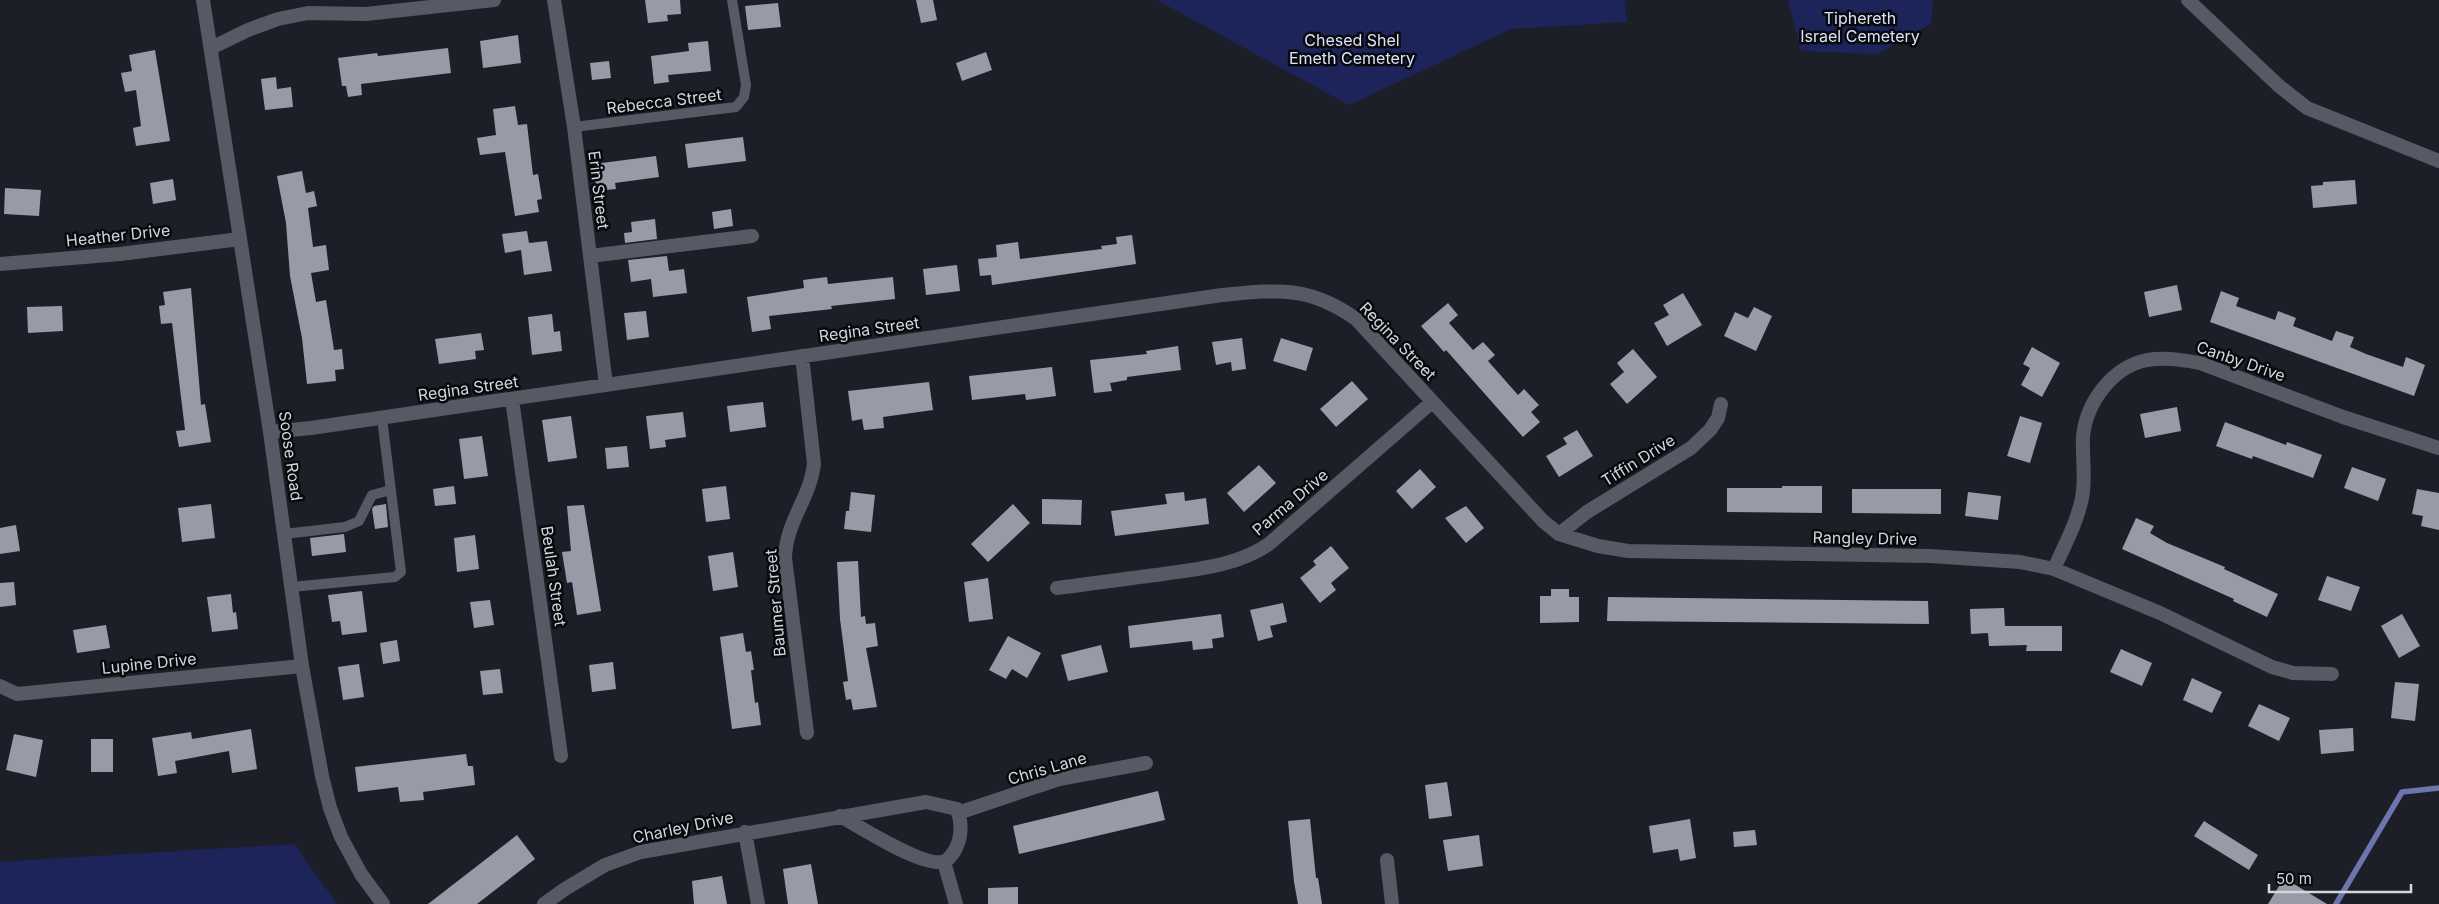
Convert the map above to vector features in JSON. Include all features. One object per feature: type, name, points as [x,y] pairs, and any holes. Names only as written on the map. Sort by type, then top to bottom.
[{"type":"street","name":"Soose Road","points":[[203,0],[270,432],[302,666],[322,776],[330,808],[341,837],[361,874],[383,904]]},
{"type":"street","points":[[211,48],[248,30],[310,6],[366,14],[494,0]]},
{"type":"street","name":"Erin Street","points":[[554,0],[574,127],[606,385]]},
{"type":"street","points":[[2188,0],[2279,86],[2307,108],[2439,161]]},
{"type":"street","points":[[590,256],[752,236]]},
{"type":"street","name":"Heather Drive","points":[[0,264],[120,254],[240,239]]},
{"type":"street","name":"Regina Street","points":[[270,432],[382,418],[1268,290],[1291,291],[1336,305],[1356,319],[1432,402]]},
{"type":"street","name":"Baumer Street","points":[[802,356],[814,464],[812,480],[788,532],[785,558],[806,732]]},
{"type":"street","name":"Canby Drive","points":[[2054,569],[2075,522],[2082,498],[2084,437],[2090,409],[2108,383],[2118,374],[2146,360],[2178,359],[2200,363],[2343,417],[2439,448]]},
{"type":"street","name":"Beulah Street","points":[[512,399],[561,756]]},
{"type":"street","name":"Rangley Drive","points":[[1432,402],[1536,514],[1559,534],[1598,546],[1628,551],[1938,557],[2020,562],[2054,569],[2160,612],[2272,667],[2292,672],[2332,674]]},
{"type":"street","name":"Parma Drive","points":[[1057,588],[1202,568],[1235,561],[1254,554],[1269,544],[1432,402]]},
{"type":"street","name":"Tiffin Drive","points":[[1559,534],[1587,512],[1691,448],[1710,430],[1718,418],[1721,404]]},
{"type":"street","name":"Lupine Drive","points":[[0,686],[17,694],[302,666]]},
{"type":"street","name":"Chris Lane","points":[[958,813],[1060,779],[1146,763]]},
{"type":"street","name":"Charley Drive","points":[[544,904],[565,888],[605,864],[641,852],[745,832],[926,802],[957,809],[958,813]]},
{"type":"street","points":[[840,816],[900,850],[932,862],[944,862],[952,856],[959,842],[962,822],[958,813]]},
{"type":"street","points":[[745,832],[758,904]]},
{"type":"street","points":[[1386,860],[1392,904]]},
{"type":"street","points":[[944,862],[956,904]]},
{"type":"lane","name":"Rebecca Street","points":[[574,127],[736,107],[744,97],[746,85],[732,0]]},
{"type":"lane","points":[[291,587],[395,577],[401,572],[382,418]]},
{"type":"lane","points":[[284,534],[345,526],[360,520],[372,495],[391,490]]},
{"type":"green space","name":"Chesed Shel Emeth Cemetery","points":[[1157,0],[1624,0],[1627,22],[1511,29],[1349,105]]},
{"type":"green space","name":"Tiphereth Israel Cemetery","points":[[1788,0],[1933,0],[1931,24],[1878,54],[1801,51]]},
{"type":"green space","points":[[294,844],[337,904],[0,904],[0,862]]},
{"type":"building","points":[[645,0],[680,0],[681,14],[667,15],[668,21],[648,23]]},
{"type":"building","points":[[916,0],[933,0],[937,20],[921,23]]},
{"type":"building","points":[[778,3],[781,27],[748,30],[745,6]]},
{"type":"building","points":[[518,35],[521,63],[483,68],[480,41]]},
{"type":"building","points":[[708,41],[711,71],[668,75],[669,82],[654,84],[651,56],[689,51],[688,43]]},
{"type":"building","points":[[448,48],[451,73],[361,84],[362,95],[348,97],[346,86],[342,86],[338,58],[377,53],[378,56]]},
{"type":"building","points":[[155,50],[170,141],[136,146],[133,128],[141,126],[136,90],[125,92],[121,73],[132,71],[129,55]]},
{"type":"building","points":[[986,52],[992,70],[962,81],[956,63]]},
{"type":"building","points":[[609,61],[611,78],[592,80],[590,63]]},
{"type":"building","points":[[276,77],[277,89],[291,87],[293,107],[265,110],[261,79]]},
{"type":"building","points":[[515,106],[518,125],[527,124],[533,175],[538,174],[542,199],[537,200],[539,212],[515,216],[505,152],[480,155],[477,138],[496,135],[493,109]]},
{"type":"building","points":[[743,137],[746,161],[688,168],[685,144]]},
{"type":"building","points":[[656,156],[659,177],[615,183],[616,189],[596,191],[594,164]]},
{"type":"building","points":[[302,171],[306,193],[314,191],[317,206],[308,208],[313,247],[326,245],[329,270],[311,273],[316,302],[326,300],[334,350],[342,349],[344,369],[335,370],[336,381],[307,384],[302,338],[290,276],[286,223],[277,176]]},
{"type":"building","points":[[173,179],[176,200],[153,204],[150,183]]},
{"type":"building","points":[[2355,180],[2357,204],[2313,208],[2311,186],[2323,185],[2323,182]]},
{"type":"building","points":[[5,188],[41,190],[39,216],[4,214]]},
{"type":"building","points":[[731,209],[733,226],[714,229],[712,212]]},
{"type":"building","points":[[655,219],[657,239],[625,243],[624,233],[632,232],[631,222]]},
{"type":"building","points":[[527,231],[529,243],[547,241],[552,271],[524,275],[521,250],[505,253],[502,234]]},
{"type":"building","points":[[1132,235],[1136,264],[992,285],[991,275],[980,276],[978,259],[997,257],[996,245],[1018,242],[1020,259],[1102,249],[1101,246],[1117,244],[1116,237]]},
{"type":"building","points":[[667,256],[669,271],[684,269],[687,293],[653,297],[651,279],[631,282],[628,260]]},
{"type":"building","points":[[957,265],[960,291],[926,295],[923,269]]},
{"type":"building","points":[[827,277],[828,284],[893,277],[895,299],[831,306],[832,309],[769,316],[771,329],[752,332],[747,297],[804,288],[803,280]]},
{"type":"building","points":[[2177,285],[2182,310],[2149,317],[2144,292]]},
{"type":"building","points":[[191,288],[201,405],[205,404],[211,442],[179,447],[176,431],[185,430],[172,323],[161,324],[159,306],[165,305],[163,292]]},
{"type":"building","points":[[2221,291],[2239,298],[2236,306],[2275,320],[2278,311],[2296,318],[2293,326],[2332,341],[2336,331],[2354,337],[2350,347],[2366,354],[2403,367],[2406,357],[2425,365],[2414,396],[2210,322]]},
{"type":"building","points":[[1683,293],[1702,325],[1667,346],[1654,323],[1669,315],[1663,305]]},
{"type":"building","points":[[1448,303],[1458,315],[1449,323],[1473,350],[1483,342],[1495,355],[1488,361],[1518,395],[1524,389],[1539,405],[1531,412],[1540,422],[1523,437],[1446,350],[1444,352],[1421,326]]},
{"type":"building","points":[[62,306],[63,331],[28,333],[27,307]]},
{"type":"building","points":[[1754,307],[1772,316],[1756,351],[1724,336],[1735,312],[1748,318]]},
{"type":"building","points":[[646,311],[649,337],[627,340],[624,313]]},
{"type":"building","points":[[552,314],[554,332],[560,331],[562,351],[532,355],[528,317]]},
{"type":"building","points":[[481,333],[484,350],[475,351],[476,359],[439,364],[435,339]]},
{"type":"building","points":[[1242,338],[1246,369],[1232,371],[1231,362],[1216,365],[1212,342]]},
{"type":"building","points":[[1281,338],[1313,348],[1306,371],[1273,361]]},
{"type":"building","points":[[1178,346],[1181,370],[1127,377],[1127,380],[1110,383],[1112,391],[1094,393],[1090,360],[1147,354],[1146,351]]},
{"type":"building","points":[[2032,347],[2060,363],[2042,397],[2021,385],[2030,368],[2023,364]]},
{"type":"building","points":[[1633,349],[1657,377],[1627,404],[1610,384],[1624,372],[1617,363]]},
{"type":"building","points":[[1052,367],[1056,396],[1026,400],[1025,394],[972,400],[969,376]]},
{"type":"building","points":[[1352,381],[1368,399],[1336,427],[1320,409]]},
{"type":"building","points":[[929,382],[933,410],[883,417],[884,428],[864,430],[862,419],[852,421],[848,391]]},
{"type":"building","points":[[763,402],[766,427],[730,432],[727,406]]},
{"type":"building","points":[[2177,407],[2181,431],[2145,438],[2140,414]]},
{"type":"building","points":[[683,412],[686,437],[665,440],[666,447],[650,449],[646,416]]},
{"type":"building","points":[[571,416],[577,458],[548,462],[542,420]]},
{"type":"building","points":[[2020,416],[2042,423],[2030,463],[2007,456]]},
{"type":"building","points":[[2225,422],[2286,445],[2287,442],[2322,455],[2313,478],[2253,456],[2252,459],[2216,446]]},
{"type":"building","points":[[1577,430],[1593,456],[1559,477],[1546,456],[1567,444],[1563,438]]},
{"type":"building","points":[[482,436],[488,476],[464,479],[459,439]]},
{"type":"building","points":[[627,446],[629,467],[607,469],[605,448]]},
{"type":"building","points":[[1259,465],[1276,483],[1244,512],[1227,493]]},
{"type":"building","points":[[2352,467],[2386,479],[2378,501],[2344,488]]},
{"type":"building","points":[[1420,469],[1436,487],[1412,509],[1396,491]]},
{"type":"building","points":[[454,486],[456,504],[435,506],[433,489]]},
{"type":"building","points":[[726,486],[730,519],[706,522],[702,489]]},
{"type":"building","points":[[1782,486],[1822,486],[1822,513],[1727,512],[1727,488],[1782,488]]},
{"type":"building","points":[[1852,489],[1941,489],[1941,514],[1852,513]]},
{"type":"building","points":[[2417,489],[2439,493],[2439,530],[2421,526],[2423,516],[2412,514]]},
{"type":"building","points":[[851,492],[875,495],[871,532],[844,529],[846,511],[849,511]]},
{"type":"building","points":[[1184,492],[1185,501],[1206,498],[1209,524],[1115,536],[1111,511],[1167,504],[1165,494]]},
{"type":"building","points":[[1968,492],[2001,496],[1998,520],[1965,516]]},
{"type":"building","points":[[1042,499],[1082,500],[1081,525],[1042,524]]},
{"type":"building","points":[[211,504],[215,538],[182,542],[178,508]]},
{"type":"building","points":[[386,504],[388,527],[375,529],[372,509],[374,506]]},
{"type":"building","points":[[1013,504],[1030,523],[988,562],[971,544]]},
{"type":"building","points":[[584,505],[601,611],[577,615],[572,582],[567,583],[562,552],[571,551],[567,506]]},
{"type":"building","points":[[1466,506],[1484,528],[1466,543],[1445,518]]},
{"type":"building","points":[[2136,518],[2154,526],[2150,533],[2167,543],[2225,567],[2224,569],[2278,594],[2267,617],[2233,601],[2234,599],[2122,549]]},
{"type":"building","points":[[16,525],[20,551],[0,554],[0,528]]},
{"type":"building","points":[[344,534],[346,552],[312,556],[310,538]]},
{"type":"building","points":[[475,535],[479,569],[457,572],[454,538]]},
{"type":"building","points":[[1331,546],[1349,568],[1331,583],[1336,590],[1320,603],[1300,578],[1316,565],[1313,561]]},
{"type":"building","points":[[733,552],[738,587],[713,591],[708,556]]},
{"type":"building","points":[[858,561],[861,617],[865,616],[866,624],[875,623],[878,646],[866,648],[877,707],[853,710],[851,699],[846,700],[843,682],[848,681],[840,619],[837,562]]},
{"type":"building","points":[[2327,576],[2360,587],[2351,611],[2318,600]]},
{"type":"building","points":[[988,578],[993,619],[969,622],[964,582]]},
{"type":"building","points":[[14,582],[16,605],[0,607],[0,583]]},
{"type":"building","points":[[1551,589],[1569,589],[1569,597],[1579,597],[1579,622],[1540,623],[1540,596],[1551,596]]},
{"type":"building","points":[[362,591],[367,632],[342,635],[340,621],[332,622],[328,595]]},
{"type":"building","points":[[231,594],[233,613],[236,612],[238,629],[212,632],[207,597]]},
{"type":"building","points":[[1608,597],[1928,601],[1929,624],[1607,621]]},
{"type":"building","points":[[490,600],[494,625],[474,628],[470,602]]},
{"type":"building","points":[[1283,603],[1287,622],[1270,626],[1273,637],[1258,641],[1250,610]]},
{"type":"building","points":[[2004,608],[2005,626],[2062,626],[2062,651],[2026,651],[2027,645],[1989,646],[1988,633],[1971,634],[1970,609]]},
{"type":"building","points":[[1221,614],[1224,637],[1212,639],[1213,648],[1193,650],[1192,641],[1130,648],[1128,626]]},
{"type":"building","points":[[2402,614],[2420,646],[2399,658],[2381,626]]},
{"type":"building","points":[[106,625],[110,648],[77,653],[73,630]]},
{"type":"building","points":[[743,633],[746,652],[751,651],[754,670],[751,670],[755,703],[758,702],[761,725],[732,729],[720,637]]},
{"type":"building","points":[[1008,636],[1041,653],[1027,678],[1012,669],[1006,679],[989,670]]},
{"type":"building","points":[[397,640],[400,661],[383,664],[380,643]]},
{"type":"building","points":[[1101,645],[1108,672],[1068,681],[1061,655]]},
{"type":"building","points":[[2121,649],[2152,663],[2142,686],[2110,672]]},
{"type":"building","points":[[613,662],[616,689],[592,692],[589,665]]},
{"type":"building","points":[[359,664],[364,697],[343,700],[338,667]]},
{"type":"building","points":[[500,669],[503,693],[483,695],[480,671]]},
{"type":"building","points":[[2192,678],[2222,692],[2212,713],[2183,700]]},
{"type":"building","points":[[2395,682],[2419,684],[2415,721],[2391,718]]},
{"type":"building","points":[[2259,704],[2290,718],[2279,741],[2248,726]]},
{"type":"building","points":[[2353,728],[2354,751],[2321,754],[2319,730]]},
{"type":"building","points":[[251,729],[257,769],[232,773],[229,751],[175,761],[177,773],[158,776],[152,738],[191,732],[192,739]]},
{"type":"building","points":[[14,734],[43,740],[36,777],[6,770]]},
{"type":"building","points":[[91,739],[113,739],[113,772],[91,772]]},
{"type":"building","points":[[466,754],[468,766],[473,766],[475,785],[423,792],[424,800],[400,802],[398,787],[358,792],[355,767]]},
{"type":"building","points":[[1447,782],[1452,816],[1429,819],[1425,785]]},
{"type":"building","points":[[1158,791],[1165,820],[1019,854],[1013,826]]},
{"type":"building","points":[[1310,819],[1316,878],[1318,878],[1322,904],[1298,904],[1288,821]]},
{"type":"building","points":[[1690,819],[1696,858],[1680,861],[1678,849],[1653,853],[1649,826]]},
{"type":"building","points":[[2204,821],[2258,855],[2249,870],[2194,836]]},
{"type":"building","points":[[1755,830],[1757,845],[1734,847],[1733,832]]},
{"type":"building","points":[[517,835],[535,859],[477,904],[428,904]]},
{"type":"building","points":[[1479,835],[1483,866],[1448,871],[1443,840]]},
{"type":"building","points":[[811,864],[818,904],[788,904],[783,869]]},
{"type":"building","points":[[722,876],[727,904],[694,904],[692,881]]},
{"type":"building","points":[[2284,878],[2327,904],[2268,904]]},
{"type":"building","points":[[1018,887],[1018,904],[988,904],[988,888]]},
{"type":"waterway","points":[[2336,904],[2402,792],[2439,788]]}]
